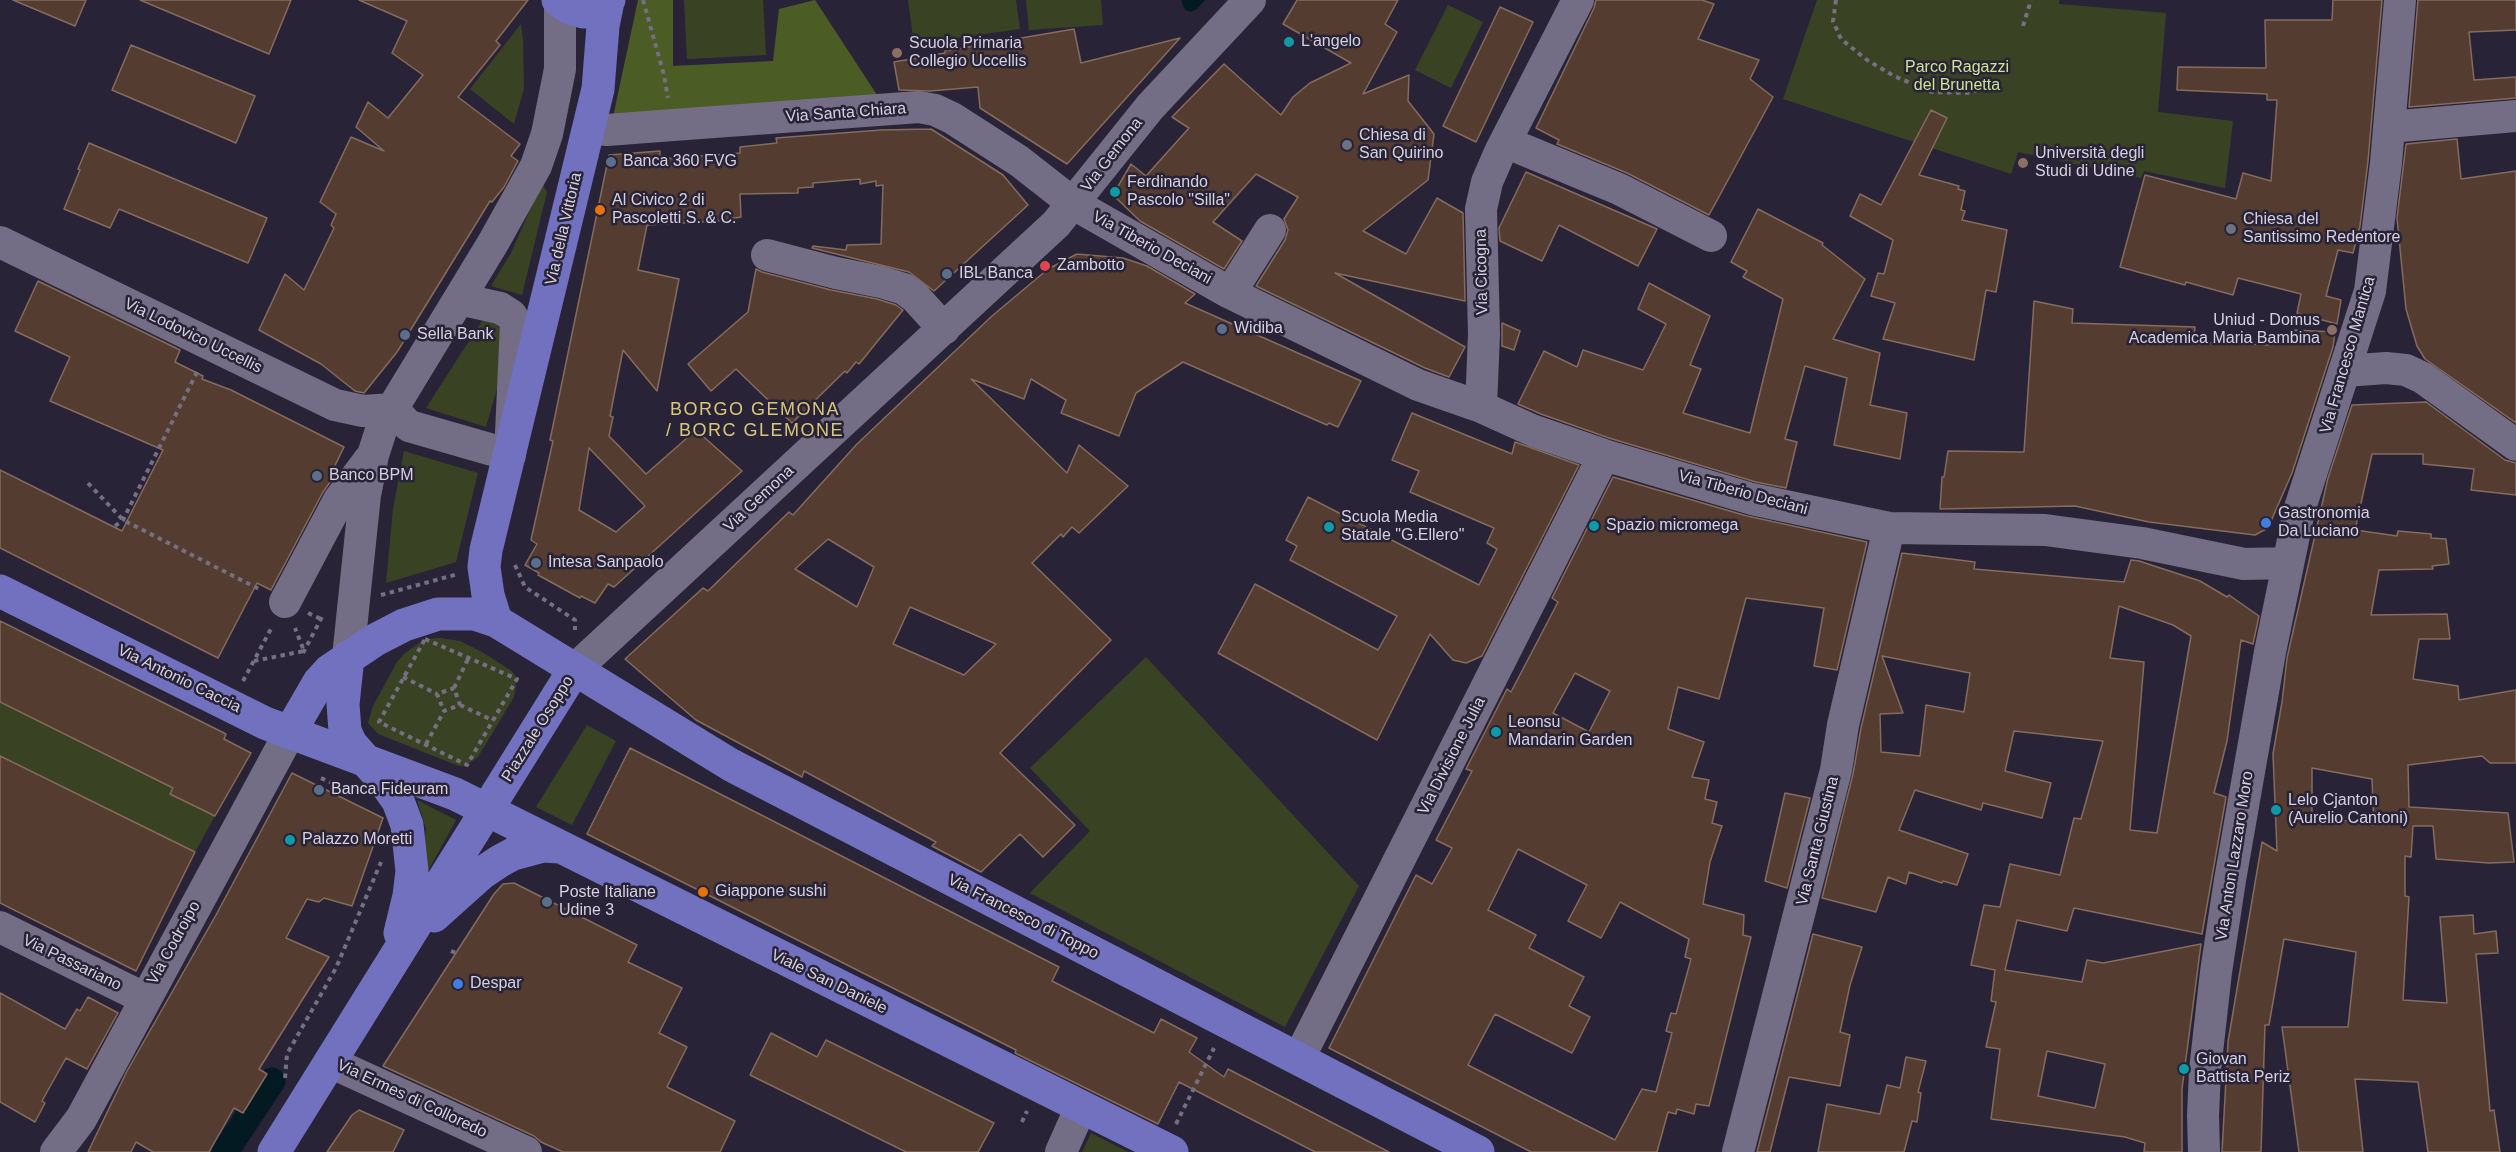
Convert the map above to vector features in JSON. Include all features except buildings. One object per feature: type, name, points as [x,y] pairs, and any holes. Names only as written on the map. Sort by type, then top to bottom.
[{"type":"main road","points":[[559,1],[583,12],[597,9],[608,1]]},
{"type":"main road","name":"Via della Vittoria","points":[[496,621],[488,595],[484,567],[589,128],[597,89],[608,1]]},
{"type":"main road","name":"Via Antonio Caccia","points":[[0,591],[265,723],[362,758]]},
{"type":"main road","name":"Piazzale Osoppo","points":[[290,732],[319,682],[329,671],[348,657],[404,625],[438,614],[475,614],[496,621],[574,670],[395,955]]},
{"type":"main road","points":[[348,657],[343,719],[345,731],[351,744],[384,780],[398,801],[409,836],[412,871],[409,896],[395,955]]},
{"type":"main road","name":"Via Francesco di Toppo","points":[[574,670],[731,765],[1478,1152]]},
{"type":"main road","points":[[362,758],[455,794],[487,811]]},
{"type":"main road","name":"Viale San Daniele","points":[[487,811],[1081,1107],[1173,1140]]},
{"type":"main road","points":[[274,1152],[395,955],[463,890],[500,861],[513,854],[543,846],[560,847]]},
{"type":"street","name":"Via Gemona","points":[[574,670],[1049,231],[1074,204],[1095,173],[1150,108],[1250,0]]},
{"type":"street","name":"Via Cicogna","points":[[1481,408],[1484,334],[1481,209],[1487,182],[1578,0]]},
{"type":"street","name":"Via Francesco Mantica","points":[[2288,563],[2299,511],[2370,291],[2389,127],[2400,0]]},
{"type":"street","points":[[348,657],[365,495],[383,424],[536,166],[547,134],[560,69],[559,1]]},
{"type":"street","name":"Via Santa Chiara","points":[[589,128],[607,130],[673,126],[920,107],[935,110],[952,118],[1019,161],[1074,204]]},
{"type":"street","points":[[2389,127],[2516,116]]},
{"type":"street","points":[[1505,142],[1619,189],[1711,236]]},
{"type":"street","name":"Via Tiberio Deciani","points":[[1074,204],[1230,293],[1418,385],[1481,408],[1534,431],[1604,455],[1752,499],[1889,528],[2045,530],[2142,543],[2244,564],[2288,563]]},
{"type":"street","name":"Via Tiberio Deciani","points":[[1230,293],[1270,230]]},
{"type":"street","name":"Via Lodovico Uccellis","points":[[0,242],[335,405],[363,411],[392,409]]},
{"type":"street","points":[[767,255],[881,282],[904,290],[915,297],[944,329]]},
{"type":"street","name":"Via della Vittoria","points":[[459,299],[500,308],[511,315],[516,323],[510,455]]},
{"type":"street","points":[[2344,371],[2406,370],[2423,378],[2516,445]]},
{"type":"street","points":[[392,409],[410,426],[510,455]]},
{"type":"street","points":[[285,602],[339,500],[374,455]]},
{"type":"street","name":"Via Divisione Julia","points":[[1299,1058],[1604,455]]},
{"type":"street","name":"Via Santa Giustina","points":[[1738,1152],[1836,770],[1843,725],[1889,528]]},
{"type":"street","name":"Via Anton Lazzaro Moro","points":[[2204,1152],[2205,1070],[2216,972],[2257,721],[2288,563]]},
{"type":"street","name":"Via Codroipo","points":[[56,1152],[81,1119],[290,732]]},
{"type":"street","name":"Via Passariano","points":[[0,927],[144,999]]},
{"type":"street","name":"Via Ermes di Colloredo","points":[[330,1062],[526,1152]]},
{"type":"street","points":[[1061,1152],[1081,1107]]},
{"type":"path","points":[[643,0],[664,75],[673,126]]},
{"type":"path","points":[[1836,0],[1833,21],[1841,39],[1894,76],[1932,93],[1970,93],[1997,82]]},
{"type":"path","points":[[2023,26],[2031,0]]},
{"type":"path","points":[[115,525],[123,520],[211,345]]},
{"type":"path","points":[[88,483],[123,520],[285,602],[240,686]]},
{"type":"path","points":[[514,561],[525,587],[575,620],[574,670]]},
{"type":"path","points":[[385,594],[452,575]]},
{"type":"path","points":[[425,639],[469,657],[517,679],[467,765],[379,722],[425,639]]},
{"type":"path","points":[[254,661],[304,651]]},
{"type":"path","points":[[437,694],[454,688],[469,657]]},
{"type":"path","points":[[403,677],[437,694],[444,711]]},
{"type":"path","points":[[454,688],[460,705],[492,720]]},
{"type":"path","points":[[426,744],[444,711],[460,705]]},
{"type":"path","points":[[313,774],[362,796]]},
{"type":"path","points":[[285,1080],[287,1054],[336,968],[384,855]]},
{"type":"path","points":[[574,914],[577,907]]},
{"type":"path","points":[[451,951],[456,953]]},
{"type":"path","points":[[1173,1140],[1217,1042]]},
{"type":"green space","points":[[638,0],[673,0],[673,66],[773,61],[779,9],[815,0],[879,98],[613,117]]},
{"type":"green space","points":[[684,0],[763,0],[766,55],[687,59]]},
{"type":"green space","points":[[908,0],[1016,0],[1020,29],[914,44]]},
{"type":"green space","points":[[1026,0],[1101,0],[1103,25],[1029,30]]},
{"type":"green space","name":"Parco Ragazzi del Brunetta","points":[[1817,0],[2059,0],[2059,4],[2166,13],[2158,112],[2233,121],[2225,188],[2144,171],[2141,178],[2018,152],[2011,174],[1783,99]]},
{"type":"green space","points":[[1448,5],[1483,22],[1451,88],[1415,70]]},
{"type":"green space","points":[[521,24],[524,88],[514,124],[470,89]]},
{"type":"green space","points":[[542,183],[547,192],[522,295],[491,286],[511,253]]},
{"type":"green space","points":[[482,321],[492,321],[500,328],[504,364],[486,427],[426,408]]},
{"type":"green space","points":[[404,451],[478,473],[456,562],[386,583],[393,509]]},
{"type":"green space","points":[[440,638],[460,641],[482,652],[512,671],[517,679],[514,697],[478,757],[467,765],[459,766],[378,734],[368,723],[373,706],[397,662],[405,653],[425,639]]},
{"type":"green space","points":[[1146,657],[1359,886],[1285,1027],[1030,893],[1090,831],[1030,768]]},
{"type":"green space","points":[[0,702],[26,715],[32,704],[52,728],[109,757],[115,746],[137,770],[173,788],[170,794],[215,816],[195,852],[0,762]]},
{"type":"green space","points":[[587,725],[616,741],[572,825],[536,807]]},
{"type":"green space","points":[[417,800],[456,820],[417,891],[426,829]]},
{"type":"green space","points":[[1091,1133],[1128,1152],[1082,1152]]},
{"type":"water","points":[[1181,0],[1205,0],[1191,12],[1185,10]]},
{"type":"waterway","points":[[225,1152],[272,1081]]},
{"type":"place","name":"L'angelo","points":[[1289,42]]},
{"type":"place","name":"Scuola Primaria Collegio Uccellis","points":[[897,53]]},
{"type":"place","name":"Chiesa di San Quirino","points":[[1347,145]]},
{"type":"place","name":"Banca 360 FVG","points":[[611,162]]},
{"type":"place","name":"Università degli Studi di Udine","points":[[2023,163]]},
{"type":"place","name":"Ferdinando Pascolo \"Silla\"","points":[[1115,192]]},
{"type":"place","name":"Al Civico 2 di Pascoletti S. & C.","points":[[600,210]]},
{"type":"place","name":"Chiesa del Santissimo Redentore","points":[[2231,229]]},
{"type":"place","name":"Zambotto","points":[[1045,266]]},
{"type":"place","name":"IBL Banca","points":[[947,274]]},
{"type":"place","name":"Widiba","points":[[1222,329]]},
{"type":"place","name":"Uniud - Domus Academica Maria Bambina","points":[[2332,330]]},
{"type":"place","name":"Sella Bank","points":[[405,335]]},
{"type":"place","name":"Banco BPM","points":[[317,476]]},
{"type":"place","name":"Gastronomia Da Luciano","points":[[2266,523]]},
{"type":"place","name":"Spazio micromega","points":[[1594,526]]},
{"type":"place","name":"Scuola Media Statale \"G.Ellero\"","points":[[1329,527]]},
{"type":"place","name":"Intesa Sanpaolo","points":[[536,563]]},
{"type":"place","name":"Leonsu Mandarin Garden","points":[[1496,732]]},
{"type":"place","name":"Banca Fideuram","points":[[319,790]]},
{"type":"place","name":"Lelo Cjanton (Aurelio Cantoni)","points":[[2276,810]]},
{"type":"place","name":"Palazzo Moretti","points":[[290,840]]},
{"type":"place","name":"Giappone sushi","points":[[703,892]]},
{"type":"place","name":"Poste Italiane Udine 3","points":[[547,902]]},
{"type":"place","name":"Despar","points":[[458,984]]},
{"type":"place","name":"Giovan Battista Periz","points":[[2184,1069]]},
{"type":"district","name":"BORGO GEMONA / BORC GLEMONE","points":[[755,420]]}]
